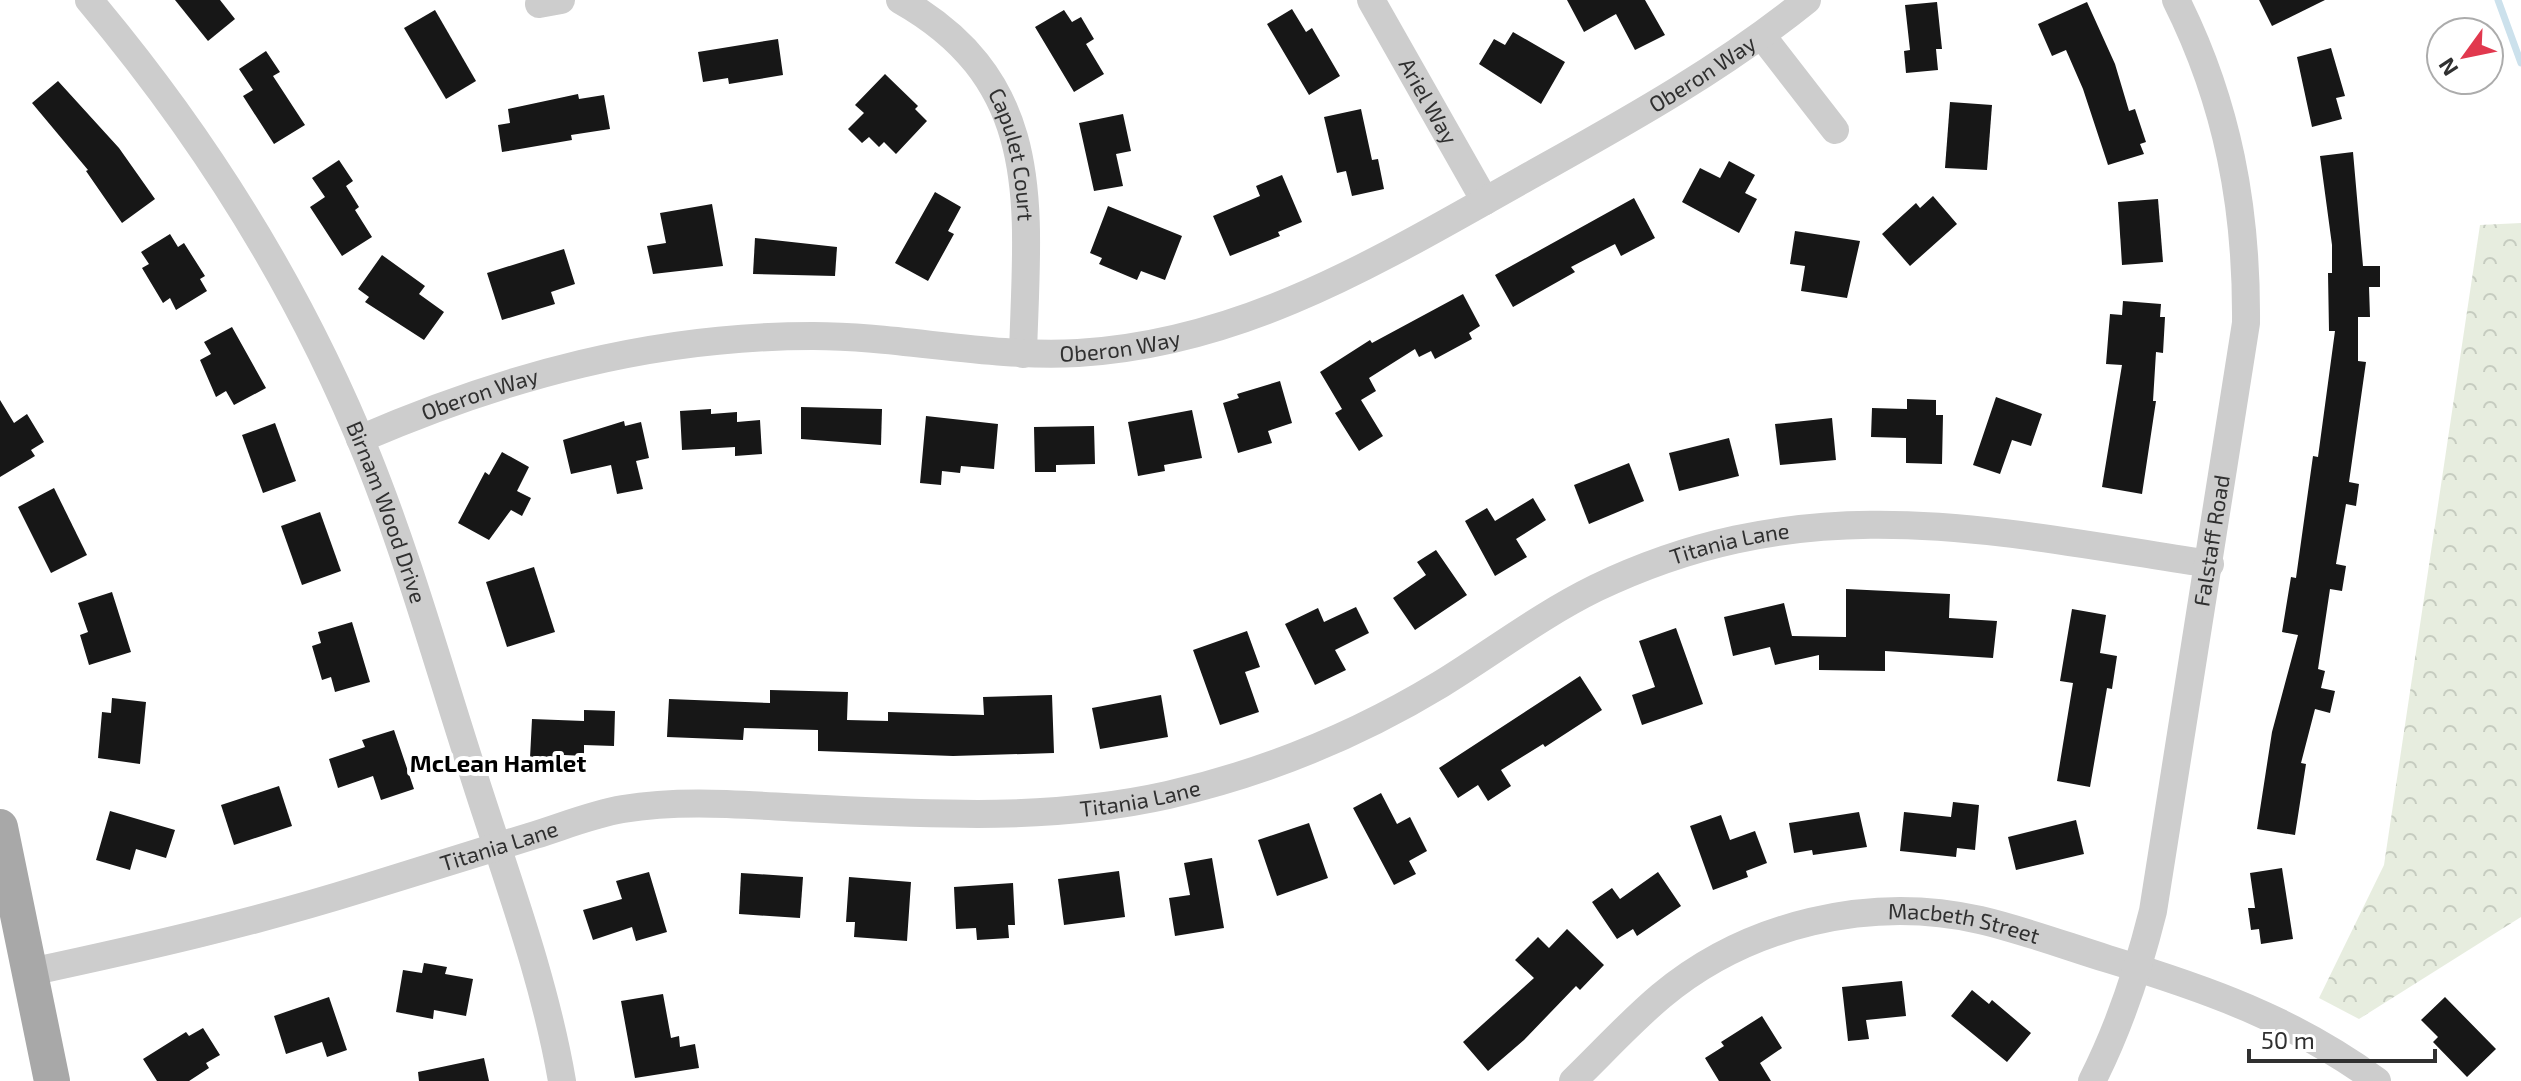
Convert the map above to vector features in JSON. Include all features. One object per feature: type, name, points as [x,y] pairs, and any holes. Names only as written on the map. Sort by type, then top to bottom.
[{"type":"main road","points":[[0,827],[52,1081]]},
{"type":"street","name":"Birnam Wood Drive","points":[[89,0],[195,135],[249,219],[296,305],[360,439],[426,626],[496,847],[540,988],[562,1081]]},
{"type":"street","name":"Capulet Court","points":[[900,0],[950,35],[976,62],[999,99],[1014,132],[1028,201],[1023,354]]},
{"type":"street","name":"Ariel Way","points":[[1371,0],[1485,201]]},
{"type":"street","name":"Oberon Way","points":[[360,439],[443,403],[517,378],[654,348],[734,339],[814,336],[893,339],[1023,354],[1078,353],[1142,346],[1203,333],[1318,292],[1485,201],[1678,93],[1762,36],[1807,0]]},
{"type":"street","name":"Falstaff Road","points":[[2092,1081],[2119,1024],[2139,968],[2166,844],[2246,323],[2247,259],[2241,196],[2227,129],[2209,71],[2176,0]]},
{"type":"street","points":[[1762,36],[1835,130]]},
{"type":"street","name":"Titania Lane","points":[[30,972],[219,931],[620,809],[693,803],[972,815],[1097,807],[1167,795],[1304,753],[1376,721],[1442,683],[1538,619],[1596,588],[1656,563],[1776,531],[1899,522],[1960,526],[2210,564]]},
{"type":"street","name":"Macbeth Street","points":[[1573,1081],[1661,997],[1701,967],[1745,944],[1792,926],[1839,915],[1886,911],[1935,913],[1980,920],[2139,968],[2262,1011],[2344,1057],[2377,1081]]},
{"type":"green space","points":[[2521,223],[2521,917],[2359,1019],[2319,998],[2384,865],[2480,225]]},
{"type":"building","points":[[175,0],[220,0],[235,19],[208,41]]},
{"type":"building","points":[[1567,0],[1645,0],[1665,35],[1635,50],[1616,14],[1584,32]]},
{"type":"building","points":[[2259,0],[2325,0],[2272,26]]},
{"type":"building","points":[[1937,2],[1942,49],[1936,49],[1938,70],[1906,73],[1904,51],[1910,50],[1905,5]]},
{"type":"building","points":[[2087,2],[2115,64],[2129,111],[2135,109],[2146,142],[2140,144],[2144,154],[2108,165],[2083,89],[2066,50],[2052,56],[2038,24]]},
{"type":"building","points":[[1292,9],[1306,32],[1312,28],[1340,76],[1309,95],[1267,24]]},
{"type":"building","points":[[435,10],[476,81],[446,99],[404,28]]},
{"type":"building","points":[[1064,10],[1072,22],[1081,17],[1094,39],[1086,44],[1104,74],[1074,92],[1035,27]]},
{"type":"building","points":[[1513,32],[1565,62],[1541,104],[1479,64],[1494,39],[1505,45]]},
{"type":"building","points":[[778,39],[783,75],[729,84],[728,78],[703,82],[698,52]]},
{"type":"building","points":[[2331,48],[2345,96],[2336,98],[2342,119],[2312,127],[2297,57]]},
{"type":"building","points":[[266,51],[280,72],[273,76],[305,125],[274,144],[243,96],[253,90],[239,69]]},
{"type":"building","points":[[885,74],[918,106],[915,109],[927,121],[896,154],[884,142],[879,147],[869,137],[862,143],[848,129],[864,113],[855,105]]},
{"type":"building","points":[[58,81],[119,148],[155,199],[122,223],[88,170],[32,103]]},
{"type":"building","points":[[578,94],[579,99],[604,95],[610,129],[571,135],[572,140],[502,152],[498,125],[510,123],[508,109]]},
{"type":"building","points":[[1950,102],[1992,105],[1987,170],[1945,168]]},
{"type":"building","points":[[1361,109],[1372,160],[1378,159],[1384,189],[1352,196],[1346,171],[1337,173],[1324,117]]},
{"type":"building","points":[[1123,114],[1131,151],[1116,154],[1123,186],[1094,191],[1079,123]]},
{"type":"building","points":[[2353,152],[2363,266],[2380,266],[2380,287],[2369,287],[2370,317],[2358,317],[2358,361],[2366,362],[2349,482],[2359,484],[2356,506],[2346,504],[2336,564],[2346,566],[2342,591],[2330,589],[2318,669],[2325,671],[2321,688],[2335,691],[2330,713],[2315,709],[2301,763],[2306,764],[2295,835],[2257,829],[2272,732],[2298,635],[2282,632],[2291,577],[2296,578],[2313,456],[2318,457],[2335,331],[2329,331],[2328,273],[2332,273],[2332,245],[2320,156]]},
{"type":"building","points":[[339,160],[353,181],[346,186],[359,207],[355,210],[372,237],[342,256],[310,207],[325,197],[312,178]]},
{"type":"building","points":[[1729,161],[1755,175],[1745,193],[1757,199],[1739,233],[1682,202],[1700,168],[1720,178]]},
{"type":"building","points":[[1282,175],[1302,222],[1278,232],[1280,236],[1230,256],[1213,216],[1260,196],[1256,186]]},
{"type":"building","points":[[935,192],[961,207],[948,231],[954,234],[928,281],[895,263]]},
{"type":"building","points":[[1933,196],[1957,224],[1910,266],[1882,234],[1916,203],[1920,208]]},
{"type":"building","points":[[1634,198],[1655,238],[1621,256],[1615,244],[1571,267],[1575,272],[1513,307],[1495,275]]},
{"type":"building","points":[[2158,199],[2163,262],[2122,265],[2118,202]]},
{"type":"building","points":[[712,204],[723,266],[653,274],[647,246],[666,243],[660,213]]},
{"type":"building","points":[[1108,206],[1182,236],[1165,280],[1141,271],[1137,280],[1099,264],[1102,258],[1090,253]]},
{"type":"building","points":[[1795,231],[1860,241],[1847,298],[1801,291],[1805,266],[1790,264]]},
{"type":"building","points":[[170,234],[178,247],[184,243],[205,276],[200,279],[207,291],[176,310],[170,298],[163,303],[142,268],[149,264],[141,252]]},
{"type":"building","points":[[755,238],[837,247],[835,276],[753,274]]},
{"type":"building","points":[[564,249],[575,284],[551,292],[555,304],[502,320],[487,273]]},
{"type":"building","points":[[382,255],[425,286],[419,294],[444,312],[424,340],[365,302],[369,297],[358,289]]},
{"type":"building","points":[[1463,294],[1480,326],[1469,333],[1472,339],[1435,359],[1431,351],[1419,357],[1415,349],[1369,378],[1376,391],[1361,400],[1383,436],[1359,451],[1335,413],[1342,409],[1320,372],[1370,340],[1372,343]]},
{"type":"building","points":[[2123,301],[2161,304],[2160,317],[2165,317],[2163,353],[2156,352],[2153,401],[2156,401],[2142,494],[2102,487],[2122,365],[2106,364],[2110,314],[2122,315]]},
{"type":"building","points":[[232,327],[266,388],[234,405],[226,391],[216,397],[200,360],[211,354],[204,342]]},
{"type":"building","points":[[1280,381],[1292,423],[1268,431],[1272,443],[1238,453],[1223,403],[1239,398],[1237,394]]},
{"type":"building","points":[[1996,397],[2042,414],[2031,446],[2012,440],[2000,474],[1973,465]]},
{"type":"building","points":[[1907,399],[1936,400],[1936,415],[1943,415],[1942,464],[1906,463],[1906,438],[1871,437],[1872,408],[1907,409]]},
{"type":"building","points":[[0,400],[14,423],[27,414],[44,442],[31,450],[35,456],[0,477]]},
{"type":"building","points":[[801,407],[882,409],[881,445],[801,439]]},
{"type":"building","points":[[711,409],[711,414],[737,412],[737,422],[760,420],[762,454],[735,456],[735,447],[682,450],[680,411]]},
{"type":"building","points":[[1192,410],[1202,458],[1164,465],[1165,471],[1138,476],[1128,422]]},
{"type":"building","points":[[926,416],[998,424],[994,469],[961,466],[960,473],[942,471],[941,485],[920,483]]},
{"type":"building","points":[[1832,418],[1836,460],[1780,465],[1775,424]]},
{"type":"building","points":[[624,421],[625,426],[641,422],[649,458],[636,461],[643,489],[617,494],[611,465],[571,474],[563,440]]},
{"type":"building","points":[[275,423],[296,481],[263,493],[242,435]]},
{"type":"building","points":[[1094,426],[1095,464],[1056,465],[1056,472],[1035,472],[1034,427]]},
{"type":"building","points":[[1729,438],[1739,476],[1679,491],[1669,453]]},
{"type":"building","points":[[502,452],[529,467],[517,491],[531,498],[522,516],[511,510],[489,540],[458,523],[485,472],[489,475]]},
{"type":"building","points":[[1629,463],[1644,501],[1589,524],[1574,485]]},
{"type":"building","points":[[54,488],[87,555],[51,573],[18,507]]},
{"type":"building","points":[[1533,498],[1546,520],[1516,539],[1527,557],[1495,576],[1465,521],[1487,508],[1495,521]]},
{"type":"building","points":[[320,512],[341,571],[302,585],[281,526]]},
{"type":"building","points":[[1436,550],[1467,595],[1415,630],[1393,598],[1426,575],[1417,562]]},
{"type":"building","points":[[534,567],[555,632],[507,647],[486,582]]},
{"type":"building","points":[[1846,589],[1950,594],[1949,618],[1997,621],[1993,658],[1885,651],[1885,671],[1819,670],[1819,655],[1775,665],[1770,647],[1733,656],[1724,617],[1784,603],[1792,636],[1846,637]]},
{"type":"building","points":[[112,592],[131,652],[89,665],[80,635],[88,632],[78,603]]},
{"type":"building","points":[[1356,607],[1369,633],[1335,650],[1346,670],[1315,685],[1285,624],[1318,608],[1324,622]]},
{"type":"building","points":[[2072,609],[2106,615],[2100,653],[2117,656],[2112,689],[2107,688],[2090,787],[2057,781],[2073,683],[2060,681]]},
{"type":"building","points":[[352,622],[370,682],[335,692],[331,677],[322,680],[312,646],[321,643],[318,632]]},
{"type":"building","points":[[1676,628],[1703,704],[1642,725],[1632,695],[1655,687],[1639,641]]},
{"type":"building","points":[[1247,631],[1260,667],[1245,672],[1259,712],[1220,725],[1193,650]]},
{"type":"building","points":[[1580,676],[1602,710],[1545,747],[1543,744],[1501,770],[1511,786],[1488,801],[1478,785],[1458,798],[1439,768]]},
{"type":"building","points":[[770,690],[848,692],[847,720],[888,721],[888,712],[984,715],[983,697],[1052,695],[1054,753],[953,756],[818,751],[818,730],[744,728],[743,740],[667,737],[669,699],[770,703]]},
{"type":"building","points":[[1161,695],[1168,737],[1100,749],[1092,708]]},
{"type":"building","points":[[112,698],[146,702],[140,764],[98,758],[102,712],[111,713]]},
{"type":"building","points":[[584,710],[615,711],[614,746],[584,745],[584,756],[564,755],[564,759],[530,758],[532,719],[584,721]]},
{"type":"building","points":[[394,730],[414,789],[381,800],[373,776],[338,788],[329,759],[365,747],[362,740]]},
{"type":"building","points":[[279,786],[292,826],[234,845],[221,805]]},
{"type":"building","points":[[1381,793],[1397,824],[1410,817],[1427,851],[1409,861],[1416,874],[1394,885],[1353,808]]},
{"type":"building","points":[[1953,802],[1979,805],[1975,850],[1957,848],[1956,857],[1900,851],[1904,812],[1951,817]]},
{"type":"building","points":[[110,811],[175,830],[166,858],[136,849],[130,870],[96,860]]},
{"type":"building","points":[[1859,812],[1867,847],[1813,855],[1812,850],[1794,853],[1789,823]]},
{"type":"building","points":[[1721,815],[1730,840],[1755,831],[1767,863],[1746,871],[1748,877],[1713,890],[1690,826]]},
{"type":"building","points":[[2076,820],[2084,854],[2016,870],[2008,837]]},
{"type":"building","points":[[1309,823],[1328,878],[1277,896],[1258,840]]},
{"type":"building","points":[[1212,858],[1224,928],[1175,936],[1169,898],[1190,895],[1184,863]]},
{"type":"building","points":[[2282,868],[2293,939],[2261,944],[2259,929],[2251,930],[2248,908],[2255,908],[2250,873]]},
{"type":"building","points":[[1119,871],[1125,917],[1064,925],[1058,879]]},
{"type":"building","points":[[649,872],[667,932],[636,941],[632,927],[593,940],[583,910],[622,899],[616,881]]},
{"type":"building","points":[[1658,872],[1681,906],[1637,936],[1633,929],[1617,939],[1592,902],[1612,888],[1620,899]]},
{"type":"building","points":[[741,873],[803,877],[800,918],[739,914]]},
{"type":"building","points":[[849,877],[911,882],[907,941],[854,937],[855,922],[846,922]]},
{"type":"building","points":[[1013,883],[1015,925],[1008,925],[1009,938],[977,940],[976,928],[956,929],[954,887]]},
{"type":"building","points":[[1567,929],[1604,965],[1580,990],[1576,986],[1524,1040],[1488,1071],[1463,1042],[1534,978],[1515,960],[1538,937],[1549,948]]},
{"type":"building","points":[[424,963],[447,967],[445,974],[473,979],[466,1016],[434,1010],[433,1019],[396,1012],[403,970],[422,973]]},
{"type":"building","points":[[1902,981],[1906,1016],[1866,1020],[1869,1039],[1848,1041],[1842,987]]},
{"type":"building","points":[[1972,990],[1989,1004],[1992,1000],[2031,1033],[2007,1062],[1951,1016]]},
{"type":"building","points":[[663,994],[671,1038],[679,1036],[680,1047],[695,1044],[699,1068],[635,1078],[621,1001]]},
{"type":"building","points":[[329,997],[347,1050],[327,1057],[322,1042],[286,1054],[274,1016]]},
{"type":"building","points":[[2445,997],[2496,1049],[2467,1077],[2433,1042],[2438,1037],[2421,1020]]},
{"type":"building","points":[[1762,1016],[1782,1048],[1760,1063],[1771,1081],[1719,1081],[1705,1058],[1724,1046],[1721,1042]]},
{"type":"building","points":[[203,1028],[220,1055],[206,1063],[209,1068],[189,1081],[157,1081],[143,1059],[186,1032],[189,1036]]},
{"type":"building","points":[[484,1058],[489,1081],[419,1081],[418,1072]]},
{"type":"waterway","points":[[2498,0],[2521,63]]},
{"type":"district","name":"McLean Hamlet","points":[[498,764]]}]
